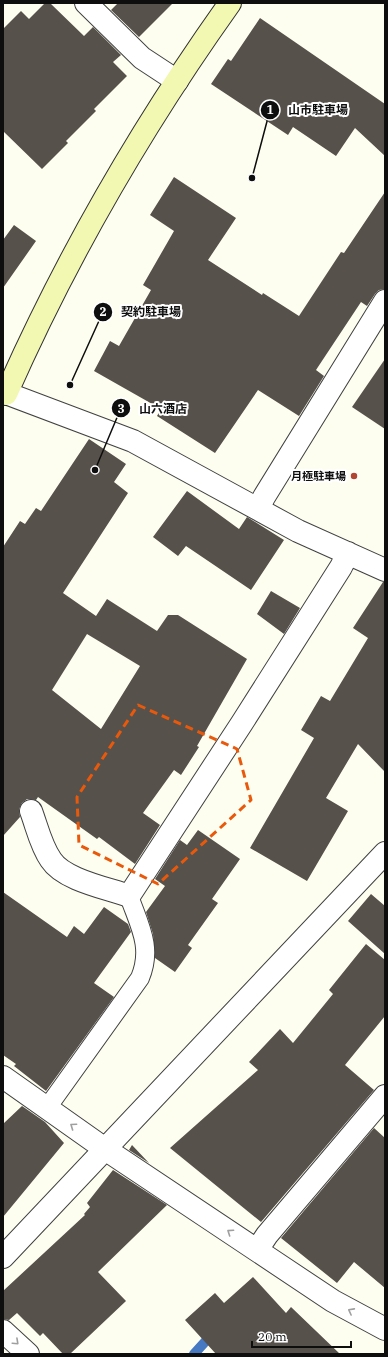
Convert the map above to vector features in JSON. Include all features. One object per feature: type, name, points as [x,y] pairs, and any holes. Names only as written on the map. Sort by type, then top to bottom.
[{"type":"street","points":[[86,3],[142,58],[177,81]]},
{"type":"street","points":[[230,3],[177,81],[125,163],[72,257],[4,395],[133,441],[298,531],[385,570]]},
{"type":"street","points":[[258,509],[268,490],[385,301]]},
{"type":"street","points":[[30,811],[51,860],[61,871],[129,896],[242,723],[341,567],[348,553]]},
{"type":"street","points":[[3,1257],[385,853]]},
{"type":"street","points":[[3,1077],[105,1149],[333,1301],[385,1329]]},
{"type":"street","points":[[257,1250],[267,1235],[385,1096]]},
{"type":"street","points":[[3,1331],[28,1354]]},
{"type":"lane","points":[[48,1108],[140,978],[144,968],[146,946],[129,896]]},
{"type":"highlighted area","points":[[138,705],[237,749],[251,800],[158,884],[79,845],[77,797]]},
{"type":"building","points":[[45,3],[50,3],[84,36],[93,27],[121,55],[113,62],[127,76],[94,109],[96,111],[66,141],[68,143],[42,169],[3,131],[3,29],[21,11],[29,19]]},
{"type":"building","points":[[118,3],[173,3],[139,37],[111,10]]},
{"type":"building","points":[[260,18],[385,104],[385,156],[355,128],[336,156],[293,127],[288,135],[211,84],[228,59],[231,61]]},
{"type":"building","points":[[174,177],[236,218],[208,260],[262,295],[263,293],[299,316],[341,252],[344,253],[385,192],[385,289],[379,290],[367,306],[361,302],[316,370],[324,376],[299,416],[258,390],[215,453],[157,416],[161,409],[94,371],[110,341],[119,346],[151,290],[143,285],[174,231],[150,215]]},
{"type":"building","points":[[14,225],[36,241],[3,288],[3,240]]},
{"type":"building","points":[[385,359],[385,429],[352,407]]},
{"type":"building","points":[[89,439],[126,464],[114,482],[128,493],[63,593],[96,616],[107,599],[157,631],[168,615],[178,615],[247,659],[197,746],[199,747],[181,775],[174,770],[143,813],[160,825],[135,864],[99,837],[97,839],[38,797],[36,800],[27,799],[22,803],[19,809],[20,817],[3,836],[3,547],[20,521],[25,524],[36,508],[41,511]],"holes":[[[87,634],[140,666],[101,729],[52,690]]]},
{"type":"building","points":[[187,491],[239,529],[247,517],[284,540],[251,590],[186,546],[178,556],[153,537]]},
{"type":"building","points":[[383,582],[385,582],[385,772],[358,744],[326,798],[348,811],[307,881],[250,848],[314,738],[301,730],[321,696],[330,701],[368,638],[353,628]]},
{"type":"building","points":[[271,591],[300,608],[284,634],[257,614]]},
{"type":"building","points":[[198,830],[240,859],[212,899],[218,903],[188,945],[192,948],[175,972],[155,958],[153,934],[146,912],[165,886],[155,879],[180,840],[187,845]]},
{"type":"building","points":[[3,892],[67,937],[74,926],[84,934],[104,907],[128,924],[131,932],[94,983],[114,997],[46,1091],[14,1066],[16,1064],[3,1055]]},
{"type":"building","points":[[371,894],[385,906],[385,954],[348,921]]},
{"type":"building","points":[[366,944],[385,960],[385,1016],[345,1065],[374,1090],[261,1222],[170,1148],[258,1070],[249,1062],[280,1029],[293,1043],[333,994],[329,990]]},
{"type":"building","points":[[22,1106],[45,1122],[64,1143],[3,1217],[3,1124]]},
{"type":"building","points":[[374,1128],[385,1138],[385,1288],[354,1262],[337,1283],[281,1238]]},
{"type":"building","points":[[132,1145],[149,1163],[129,1150]]},
{"type":"building","points":[[113,1170],[167,1205],[98,1272],[126,1301],[70,1354],[63,1354],[43,1333],[40,1336],[17,1313],[9,1320],[3,1319],[3,1291],[85,1215],[84,1214],[90,1207],[87,1203]]},
{"type":"building","points":[[253,1277],[286,1313],[291,1307],[340,1354],[216,1354],[185,1320],[215,1293],[224,1303]]},
{"type":"waterway","points":[[194,1354],[213,1333]]},
{"type":"place","name":"山市駐車場","points":[[252,178]]},
{"type":"place","name":"契約駐車場","points":[[70,385]]},
{"type":"place","name":"山六酒店","points":[[95,470]]},
{"type":"place","name":"月極駐車場","points":[[354,476]]}]
